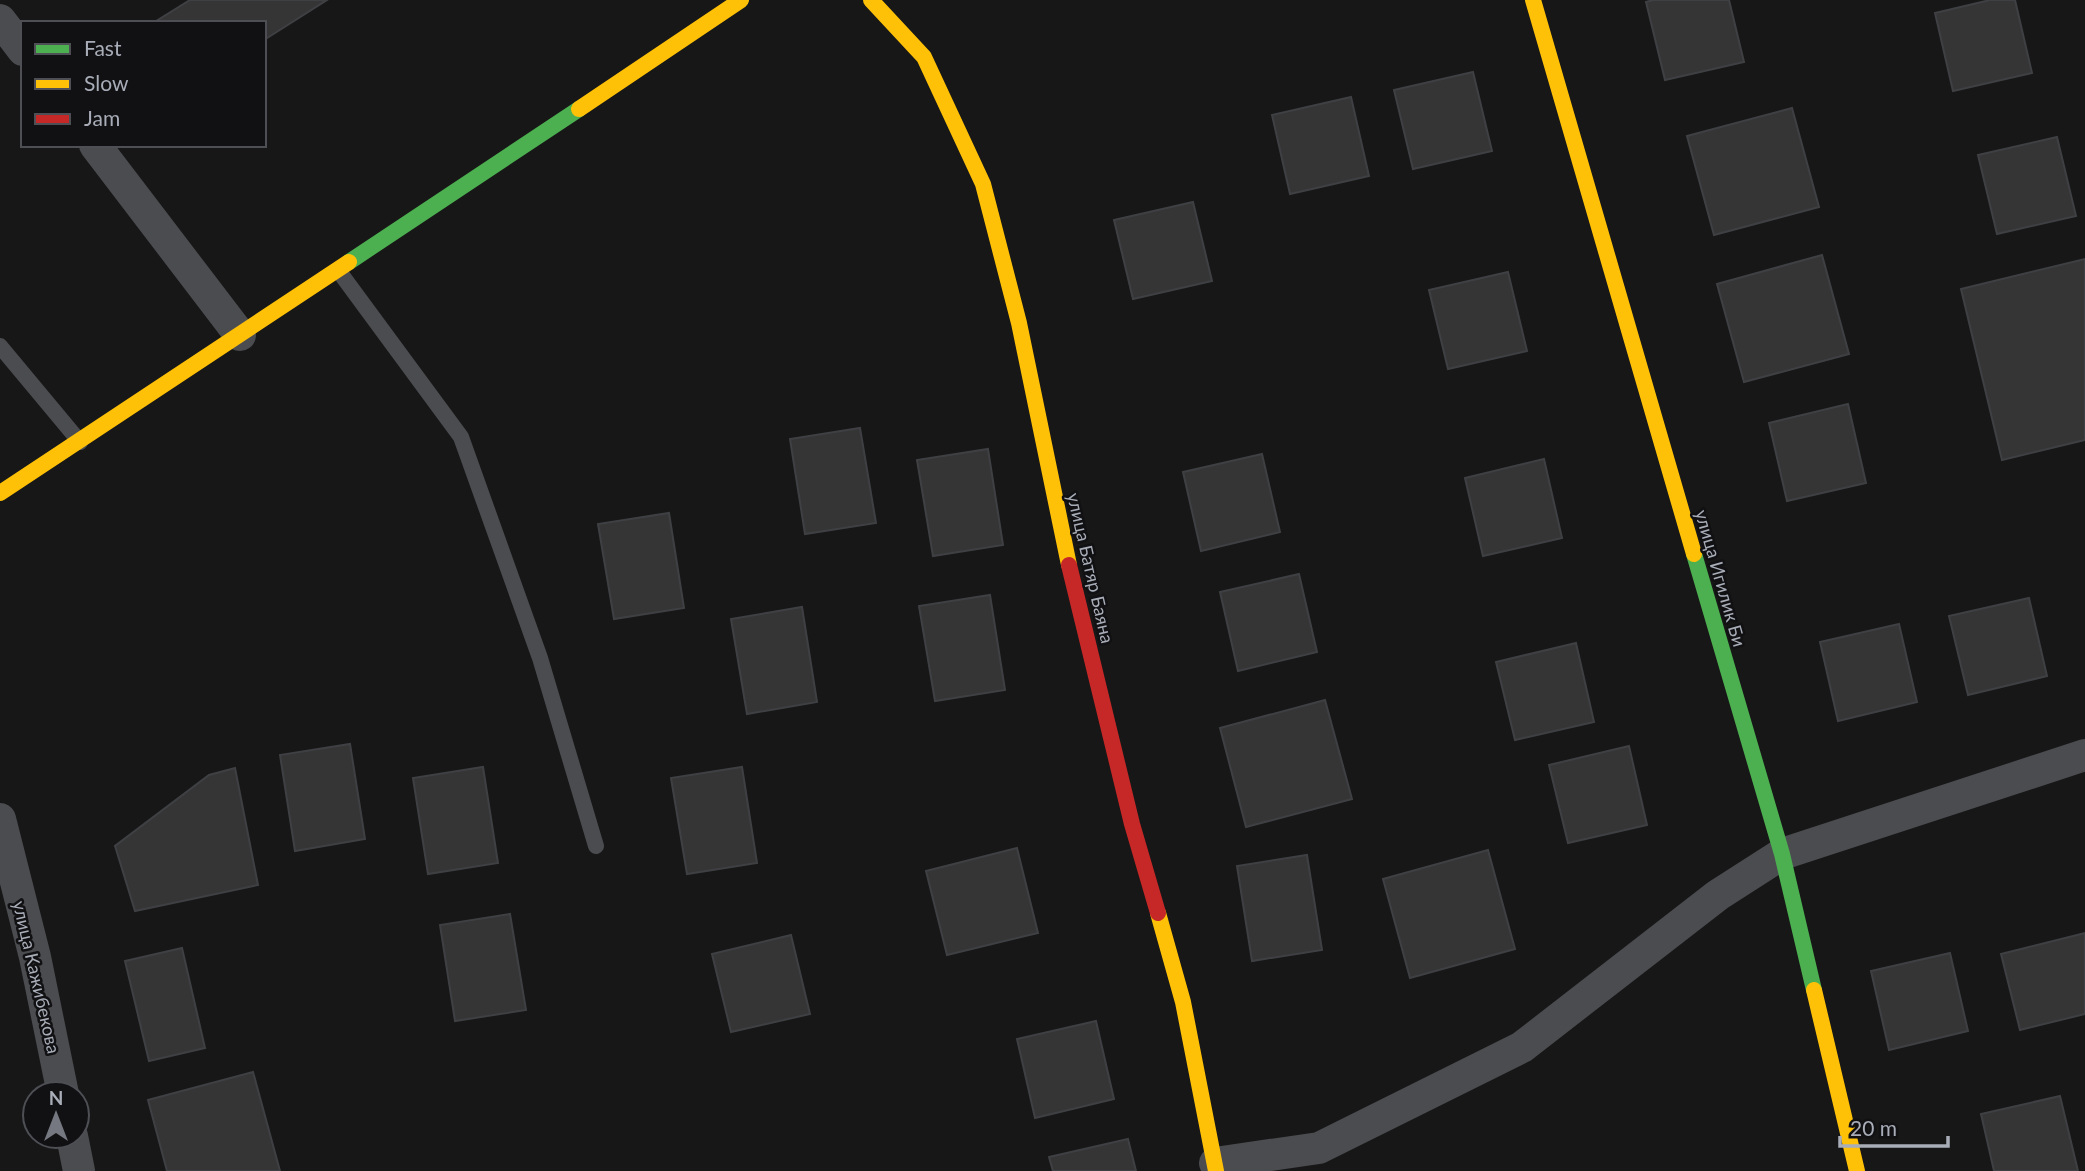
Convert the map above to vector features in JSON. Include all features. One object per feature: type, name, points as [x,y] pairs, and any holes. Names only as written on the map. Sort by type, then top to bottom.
[{"type":"street","points":[[0,493],[741,0]]},
{"type":"street","name":"улица Батяр Баяна","points":[[871,0],[924,57],[983,184],[1019,323],[1066,551],[1132,824],[1183,1002],[1216,1167]]},
{"type":"street","name":"улица Игилик Би","points":[[1533,0],[1782,854],[1857,1171]]},
{"type":"street","points":[[0,20],[21,47]]},
{"type":"street","points":[[97,147],[240,335]]},
{"type":"street","points":[[1216,1167],[1319,1148],[1522,1047],[1718,895],[1782,854],[2085,755]]},
{"type":"street","name":"улица Кажибекова","points":[[0,819],[35,957],[60,1080]]},
{"type":"street","points":[[75,1150],[79,1171]]},
{"type":"lane","points":[[338,270],[461,437],[540,658],[596,846]]},
{"type":"lane","points":[[0,346],[80,442]]},
{"type":"building","points":[[190,0],[327,0],[266,39],[266,21],[156,21]]},
{"type":"building","points":[[1729,0],[1744,62],[1665,80],[1646,2]]},
{"type":"building","points":[[1990,0],[2015,0],[2032,73],[1953,91],[1935,13]]},
{"type":"building","points":[[1473,72],[1492,151],[1413,169],[1394,90]]},
{"type":"building","points":[[1351,97],[1369,176],[1290,194],[1272,115]]},
{"type":"building","points":[[1792,108],[1819,207],[1714,235],[1687,136]]},
{"type":"building","points":[[2057,137],[2076,216],[1997,234],[1978,155]]},
{"type":"building","points":[[1193,202],[1212,281],[1133,299],[1114,220]]},
{"type":"building","points":[[1822,255],[1849,354],[1744,382],[1717,284]]},
{"type":"building","points":[[2085,259],[2085,440],[2002,460],[1961,289]]},
{"type":"building","points":[[1508,272],[1527,351],[1448,369],[1429,290]]},
{"type":"building","points":[[1848,404],[1866,483],[1787,501],[1769,423]]},
{"type":"building","points":[[860,428],[876,523],[805,534],[790,439]]},
{"type":"building","points":[[988,449],[1003,545],[933,556],[917,460]]},
{"type":"building","points":[[1262,454],[1280,532],[1201,551],[1183,472]]},
{"type":"building","points":[[1544,459],[1562,538],[1483,556],[1465,478]]},
{"type":"building","points":[[669,513],[684,608],[614,619],[598,524]]},
{"type":"building","points":[[1299,574],[1317,652],[1238,671],[1220,592]]},
{"type":"building","points":[[990,595],[1005,690],[935,701],[919,606]]},
{"type":"building","points":[[2029,598],[2047,676],[1968,695],[1949,616]]},
{"type":"building","points":[[802,607],[817,702],[747,714],[731,619]]},
{"type":"building","points":[[1899,624],[1917,702],[1838,721],[1820,642]]},
{"type":"building","points":[[1576,643],[1594,722],[1515,740],[1496,662]]},
{"type":"building","points":[[1325,700],[1352,799],[1246,827],[1220,728]]},
{"type":"building","points":[[350,744],[365,839],[295,851],[280,755]]},
{"type":"building","points":[[1629,746],[1647,825],[1568,843],[1549,765]]},
{"type":"building","points":[[483,767],[498,863],[428,874],[413,778]]},
{"type":"building","points":[[742,767],[757,863],[687,874],[671,778]]},
{"type":"building","points":[[235,768],[258,885],[135,911],[115,846],[209,775]]},
{"type":"building","points":[[1017,848],[1038,933],[947,955],[926,871]]},
{"type":"building","points":[[1488,850],[1515,949],[1410,978],[1383,879]]},
{"type":"building","points":[[1307,855],[1322,950],[1252,961],[1237,866]]},
{"type":"building","points":[[510,914],[526,1010],[455,1021],[440,925]]},
{"type":"building","points":[[2085,933],[2085,1014],[2020,1030],[2001,954]]},
{"type":"building","points":[[791,935],[810,1014],[731,1032],[712,954]]},
{"type":"building","points":[[182,948],[205,1048],[149,1061],[125,961]]},
{"type":"building","points":[[1950,953],[1968,1031],[1889,1050],[1871,971]]},
{"type":"building","points":[[1096,1021],[1114,1099],[1035,1118],[1017,1039]]},
{"type":"building","points":[[253,1072],[280,1171],[167,1171],[148,1100]]},
{"type":"building","points":[[2060,1096],[2078,1171],[1994,1171],[1981,1114]]},
{"type":"building","points":[[1128,1139],[1136,1171],[1053,1171],[1049,1157]]},
{"type":"traffic: fast","points":[[349,262],[579,109]]},
{"type":"traffic: fast","points":[[1694,554],[1782,854],[1814,990]]},
{"type":"traffic: slow","points":[[579,109],[741,0]]},
{"type":"traffic: slow","points":[[871,0],[924,57],[983,184],[1019,323],[1069,565]]},
{"type":"traffic: slow","points":[[1533,0],[1694,554]]},
{"type":"traffic: slow","points":[[0,493],[349,262]]},
{"type":"traffic: slow","points":[[1158,913],[1183,1002],[1216,1171]]},
{"type":"traffic: slow","points":[[1814,990],[1857,1171]]},
{"type":"traffic: jam","points":[[1069,565],[1132,824],[1158,913]]}]
